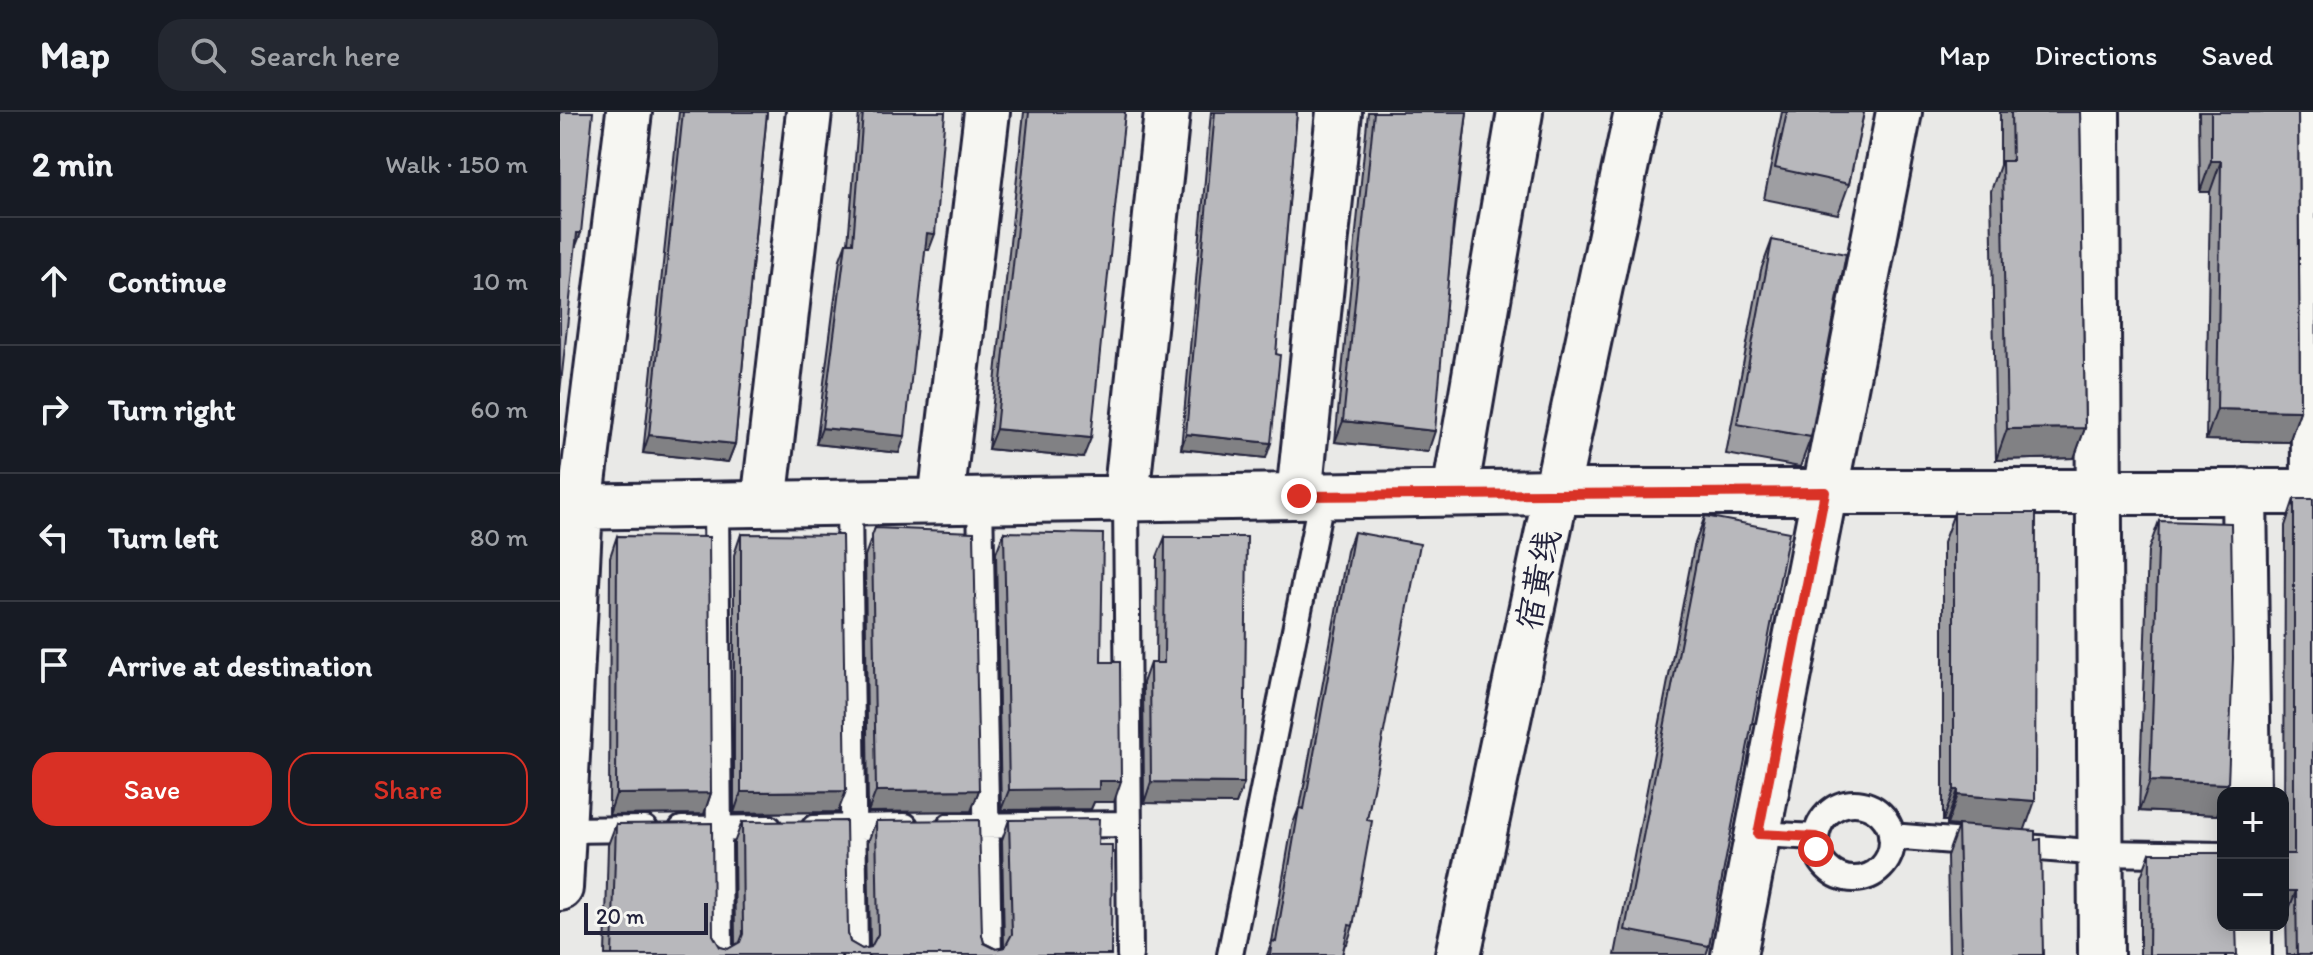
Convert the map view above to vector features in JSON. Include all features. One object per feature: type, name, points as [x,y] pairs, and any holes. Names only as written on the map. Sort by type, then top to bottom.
[{"type":"street","points":[[561,853],[570,507],[629,112]]},
{"type":"street","points":[[764,504],[809,112]]},
{"type":"street","points":[[961,501],[987,112]]},
{"type":"street","points":[[1126,498],[1167,112]]},
{"type":"street","points":[[1310,495],[1339,112]]},
{"type":"street","points":[[1455,493],[1520,112]]},
{"type":"street","name":"宿黄线","points":[[1458,955],[1637,112]]},
{"type":"street","points":[[1734,955],[1899,112]]},
{"type":"street","points":[[2097,112],[2101,955]]},
{"type":"street","points":[[2244,491],[2248,787]]},
{"type":"street","points":[[570,507],[1557,492],[2308,492]]},
{"type":"street","points":[[2249,931],[2249,955]]},
{"type":"lane","points":[[2303,112],[2308,492]]},
{"type":"lane","points":[[1230,955],[1310,495]]},
{"type":"lane","points":[[1126,498],[1130,955]]},
{"type":"lane","points":[[961,501],[986,825],[989,955]]},
{"type":"lane","points":[[849,503],[855,955]]},
{"type":"lane","points":[[716,505],[720,955]]},
{"type":"lane","points":[[1847,803],[1871,806],[1888,824],[1891,849],[1878,871],[1853,880],[1829,871],[1816,849],[1816,837],[1826,815],[1847,803]]},
{"type":"lane","points":[[561,853],[719,829],[1129,824]]},
{"type":"lane","points":[[1758,834],[1816,837]]},
{"type":"lane","points":[[1891,836],[2101,853],[2217,855]]},
{"type":"building","points":[[560,112],[593,112],[560,393]]},
{"type":"building","points":[[683,112],[767,112],[735,444],[649,435]]},
{"type":"building","points":[[863,112],[945,112],[935,234],[927,233],[905,436],[822,428],[846,243],[853,243]]},
{"type":"building","points":[[1029,112],[1125,112],[1091,438],[996,429]]},
{"type":"building","points":[[1215,112],[1297,112],[1271,443],[1186,434]]},
{"type":"building","points":[[1374,112],[1467,112],[1453,225],[1435,431],[1343,421]]},
{"type":"building","points":[[1787,112],[1864,112],[1849,184],[1775,168]]},
{"type":"building","points":[[2011,112],[2080,112],[2085,428],[2007,429],[2002,161],[2012,161]]},
{"type":"building","points":[[2211,112],[2298,112],[2300,411],[2217,409],[2221,161],[2211,161]]},
{"type":"building","points":[[1772,240],[1846,254],[1811,437],[1737,424]]},
{"type":"building","points":[[2294,499],[2313,499],[2313,955],[2297,955],[2296,891],[2289,891],[2289,854],[2294,854]]},
{"type":"building","points":[[1954,513],[2036,513],[2035,801],[1958,795],[1958,790],[1954,790]]},
{"type":"building","points":[[1705,516],[1789,532],[1709,946],[1625,930]]},
{"type":"building","points":[[2159,521],[2231,523],[2233,658],[2228,784],[2150,781]]},
{"type":"building","points":[[875,528],[974,532],[979,790],[876,791],[872,536]]},
{"type":"building","points":[[1004,532],[1103,534],[1101,662],[1120,662],[1121,781],[1099,781],[1099,789],[1009,790]]},
{"type":"building","points":[[1354,532],[1420,544],[1367,820],[1372,821],[1353,926],[1349,925],[1342,955],[1270,955],[1272,941],[1276,942],[1299,808],[1304,809]]},
{"type":"building","points":[[741,534],[842,535],[846,791],[741,792]]},
{"type":"building","points":[[617,536],[709,537],[711,793],[616,794]]},
{"type":"building","points":[[1165,537],[1247,537],[1244,783],[1151,782],[1150,663],[1164,663]]},
{"type":"building","points":[[1099,819],[1098,845],[1112,845],[1111,955],[612,955],[616,824],[712,823],[713,935],[720,947],[728,949],[740,942],[743,934],[742,822],[846,821],[848,934],[850,942],[862,949],[871,947],[878,934],[876,821],[979,820],[982,935],[984,943],[996,949],[1005,947],[1012,934],[1009,820]]},
{"type":"building","points":[[1958,825],[2035,831],[2035,840],[2041,839],[2043,955],[1961,955]]},
{"type":"building","points":[[2150,853],[2217,853],[2217,931],[2236,931],[2237,955],[2149,955]]},
{"type":"route","points":[[1299,496],[1825,492],[1758,834],[1816,837],[1816,849]]}]
